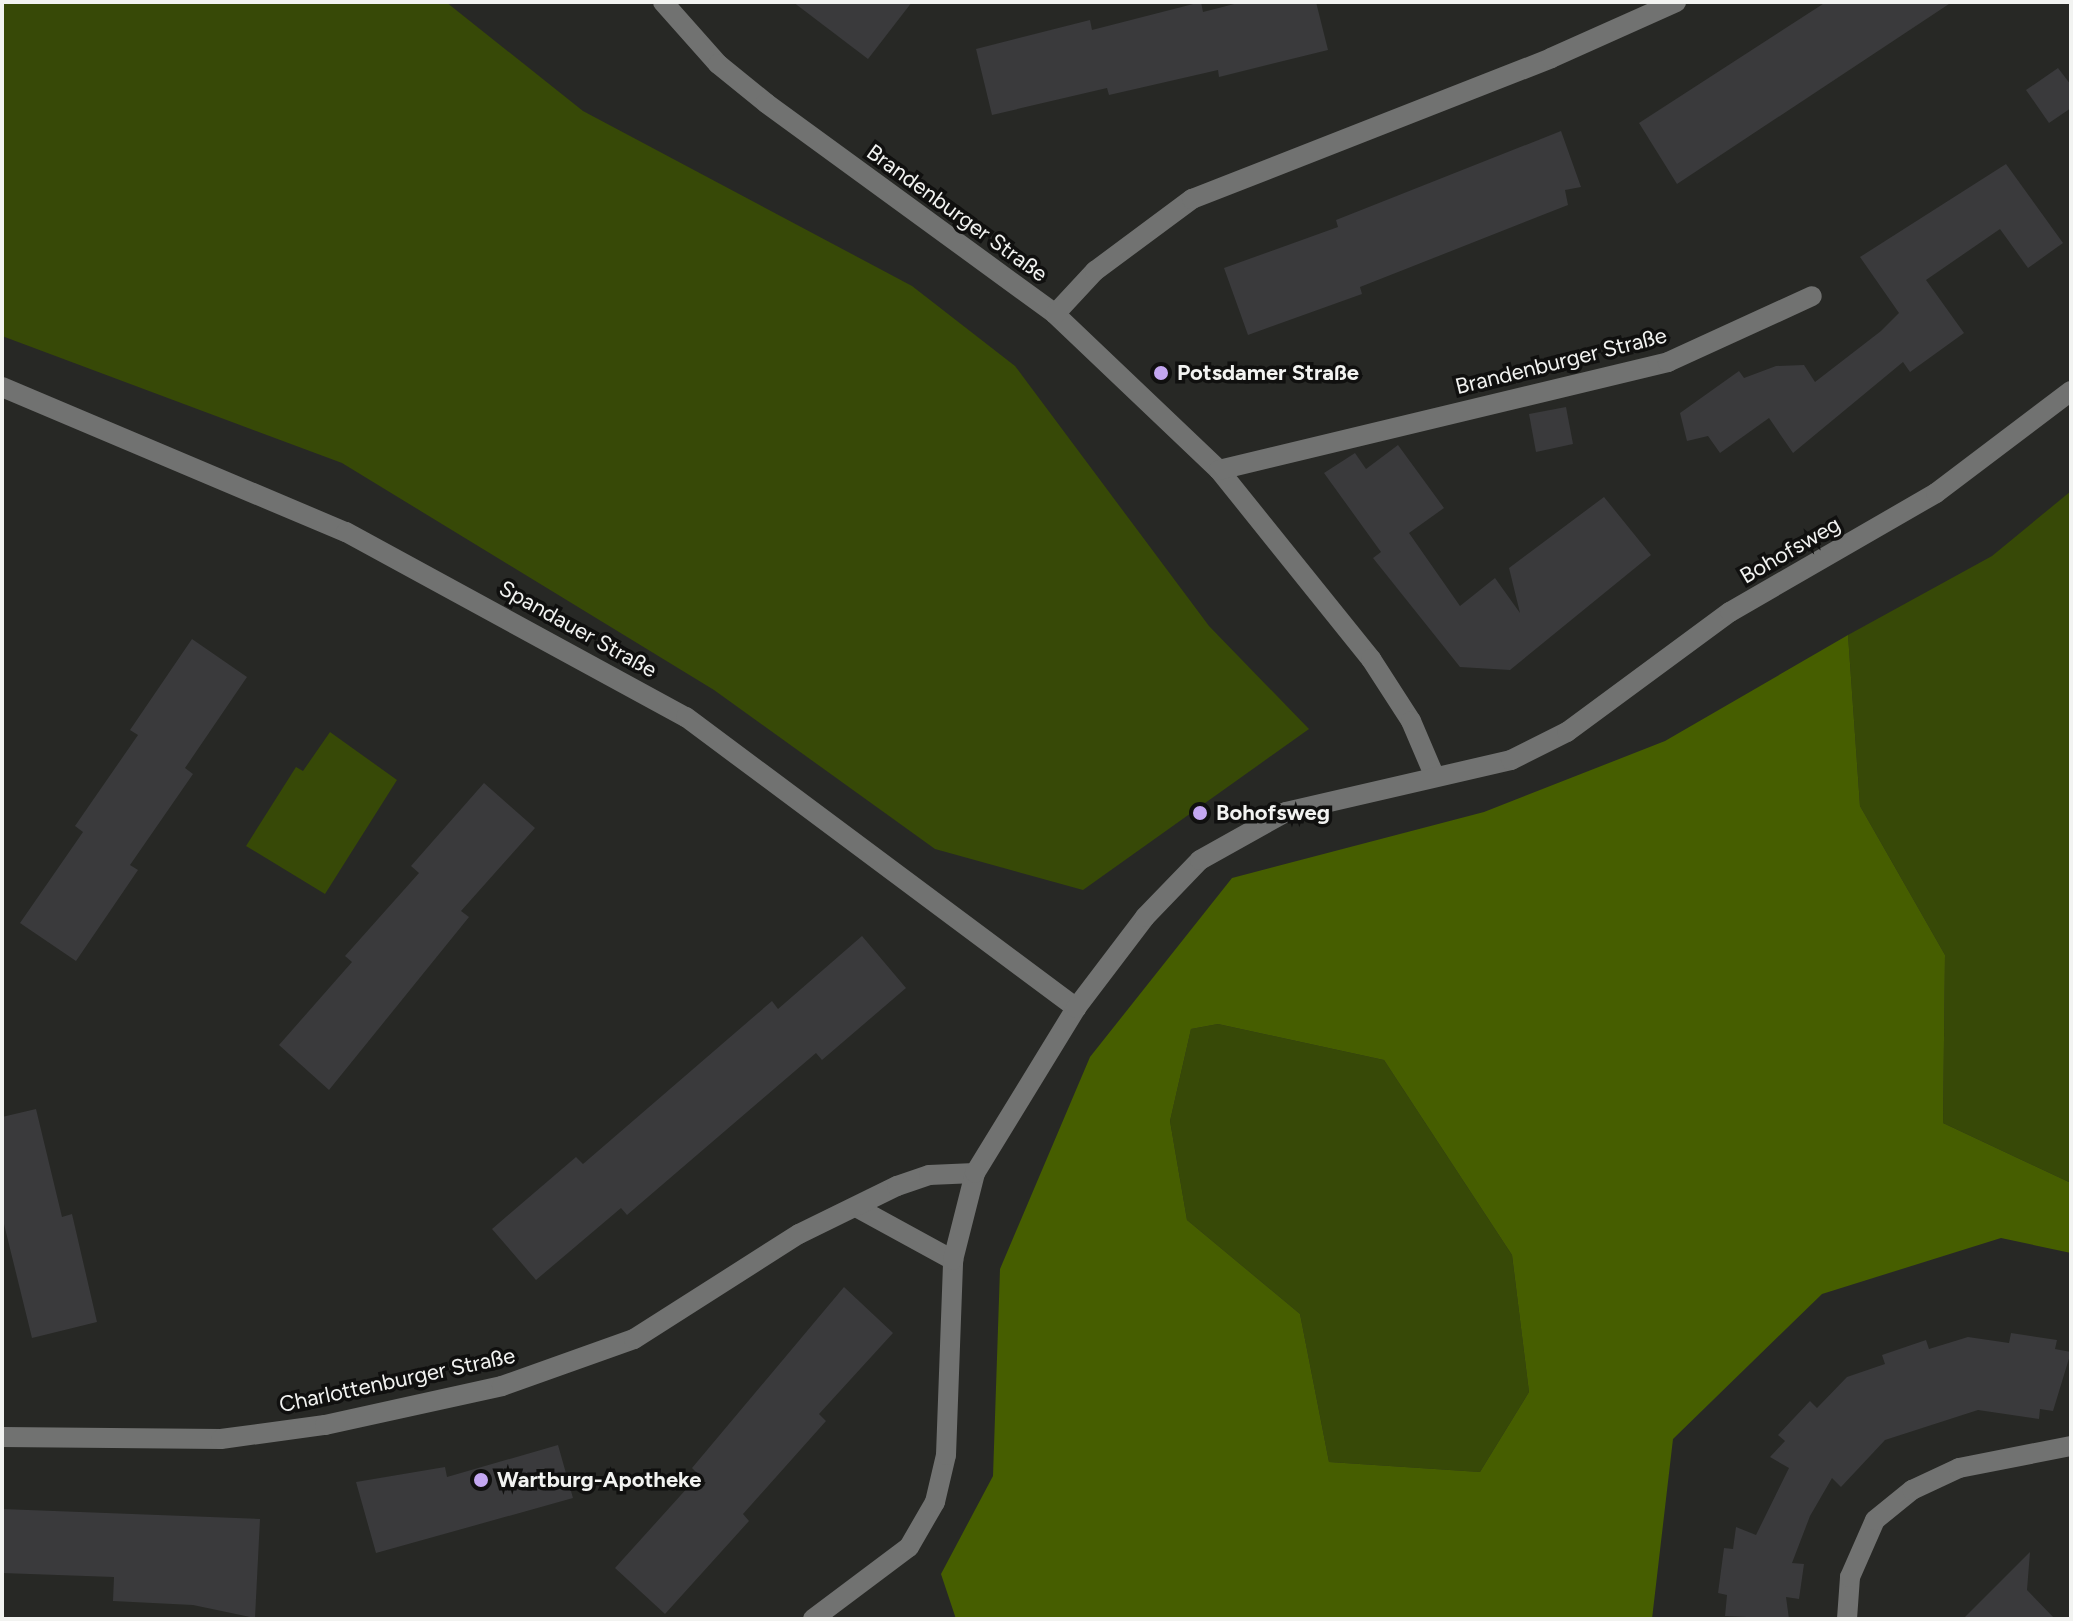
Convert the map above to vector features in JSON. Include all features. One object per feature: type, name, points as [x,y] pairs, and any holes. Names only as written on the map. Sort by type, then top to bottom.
[{"type":"street","name":"Brandenburger Straße","points":[[663,2],[718,64],[754,93],[1055,314],[1219,470],[1371,659],[1411,721],[1434,775]]},
{"type":"street","points":[[1055,314],[1095,271],[1192,199],[1551,58],[1676,2]]},
{"type":"street","name":"Brandenburger Straße","points":[[1219,470],[1668,362],[1812,296]]},
{"type":"street","name":"Spandauer Straße","points":[[2,387],[346,532],[686,717],[1076,1008]]},
{"type":"street","name":"Bohofsweg","points":[[813,1619],[909,1547],[935,1502],[946,1455],[953,1260],[975,1173],[1076,1008],[1145,917],[1219,845],[1286,812],[1434,775],[1511,760],[1567,732],[1730,612],[1936,493],[2071,391]]},
{"type":"street","name":"Charlottenburger Straße","points":[[2,1437],[221,1439],[325,1425],[502,1386],[634,1339],[799,1234],[856,1207],[929,1175],[975,1173]]},
{"type":"street","points":[[856,1207],[953,1260]]},
{"type":"street","points":[[1847,1619],[1850,1577],[1875,1520],[1912,1490],[1959,1468],[2071,1446]]},
{"type":"green space","points":[[2,2],[446,2],[583,111],[912,286],[1015,366],[1209,626],[1309,729],[1083,890],[935,849],[714,690],[342,463],[2,336]]},
{"type":"green space","points":[[2071,491],[2071,1183],[1943,1123],[1945,955],[1860,806],[1848,635],[1992,556]]},
{"type":"green space","points":[[1848,635],[1860,806],[1945,955],[1943,1123],[2071,1183],[2071,1253],[2001,1238],[1822,1294],[1673,1439],[1652,1619],[956,1619],[941,1574],[993,1476],[1000,1269],[1090,1057],[1232,878],[1484,812],[1665,741]],"holes":[[[1218,1024],[1384,1060],[1512,1255],[1529,1392],[1480,1472],[1329,1462],[1300,1314],[1187,1220],[1170,1121],[1191,1029]]]},
{"type":"green space","points":[[330,732],[397,780],[325,894],[246,846],[296,767],[303,771]]},
{"type":"green space","points":[[1218,1024],[1384,1060],[1512,1255],[1529,1392],[1480,1472],[1329,1462],[1300,1314],[1187,1220],[1170,1121],[1191,1029]]},
{"type":"building","points":[[793,2],[912,2],[868,59]]},
{"type":"building","points":[[1201,2],[1203,12],[1242,2],[1316,2],[1328,50],[1219,77],[1218,70],[1109,95],[1107,88],[992,115],[976,49],[1090,20],[1092,30]]},
{"type":"building","points":[[1826,2],[1952,2],[1677,184],[1639,123]]},
{"type":"building","points":[[2058,68],[2071,85],[2071,108],[2049,123],[2026,90]]},
{"type":"building","points":[[1561,131],[1581,187],[1565,190],[1568,205],[1360,287],[1362,294],[1248,335],[1224,268],[1338,227],[1336,220]]},
{"type":"building","points":[[2006,164],[2063,243],[2028,268],[2000,229],[1926,280],[1964,333],[1910,372],[1903,362],[1793,453],[1769,418],[1720,453],[1708,436],[1687,441],[1680,413],[1739,371],[1744,378],[1776,366],[1804,365],[1815,382],[1881,331],[1899,313],[1860,257]]},
{"type":"building","points":[[1566,407],[1573,444],[1536,452],[1529,414]]},
{"type":"building","points":[[1398,445],[1444,508],[1409,533],[1460,606],[1495,578],[1520,613],[1509,568],[1604,497],[1651,555],[1510,670],[1460,667],[1373,558],[1381,552],[1324,473],[1355,453],[1366,469]]},
{"type":"building","points":[[192,639],[247,677],[185,768],[193,774],[130,865],[138,870],[76,961],[20,923],[83,832],[75,826],[138,735],[130,730]]},
{"type":"building","points":[[484,783],[535,828],[461,911],[469,917],[329,1090],[279,1045],[352,962],[345,956],[419,873],[411,866]]},
{"type":"building","points":[[862,936],[906,988],[822,1060],[816,1053],[627,1215],[621,1208],[536,1280],[492,1229],[576,1157],[583,1164],[772,1001],[778,1009]]},
{"type":"building","points":[[36,1109],[62,1217],[72,1214],[97,1322],[32,1338],[2,1216],[2,1117]]},
{"type":"building","points":[[844,1287],[893,1333],[819,1414],[826,1421],[743,1514],[749,1521],[665,1614],[615,1568],[699,1475],[692,1468]]},
{"type":"building","points":[[2011,1333],[2057,1340],[2055,1349],[2071,1352],[2053,1411],[2040,1409],[2039,1419],[1978,1410],[1885,1440],[1841,1487],[1832,1478],[1810,1516],[1792,1563],[1804,1564],[1799,1599],[1786,1597],[1789,1619],[1725,1616],[1727,1595],[1718,1593],[1724,1548],[1733,1549],[1736,1527],[1756,1535],[1789,1468],[1770,1457],[1785,1441],[1778,1435],[1810,1401],[1817,1408],[1847,1377],[1885,1364],[1882,1355],[1926,1340],[1929,1349],[1968,1337],[2009,1343]]},
{"type":"building","points":[[558,1445],[573,1498],[376,1553],[356,1482],[445,1467],[447,1477]]},
{"type":"building","points":[[2,1509],[260,1519],[255,1618],[193,1605],[113,1601],[114,1577],[2,1573]]},
{"type":"building","points":[[2030,1552],[2027,1590],[2055,1619],[1963,1619]]},
{"type":"place","name":"Potsdamer Straße","points":[[1161,373]]},
{"type":"place","name":"Bohofsweg","points":[[1200,813]]},
{"type":"place","name":"Wartburg-Apotheke","points":[[481,1480]]}]
